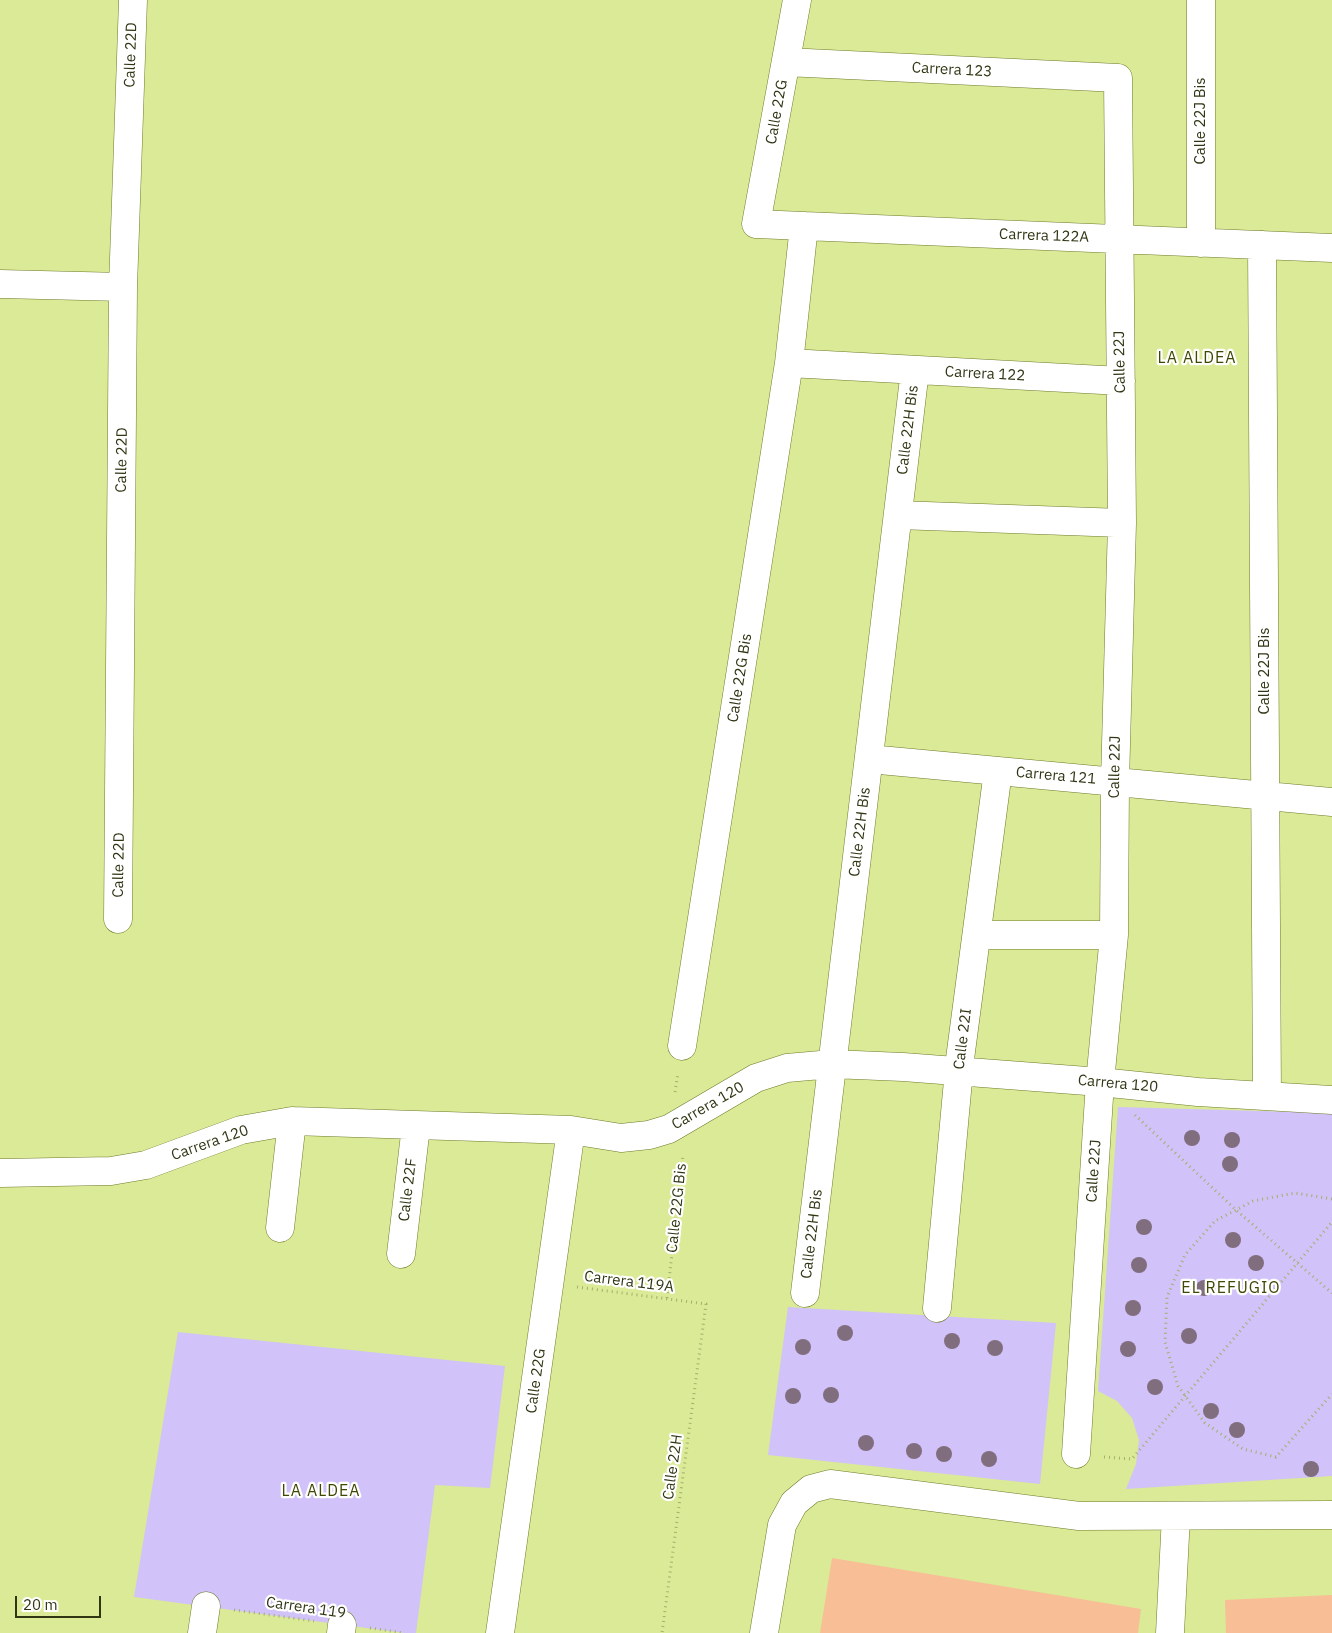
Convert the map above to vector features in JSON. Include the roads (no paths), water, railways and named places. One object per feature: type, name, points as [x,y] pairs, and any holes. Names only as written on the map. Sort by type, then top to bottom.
[{"type":"street","name":"Calle 22D","points":[[118,919],[123,287],[133,0]]},
{"type":"street","name":"Calle 22G","points":[[756,224],[797,0]]},
{"type":"street","name":"Calle 22J Bis","points":[[1200,243],[1201,0]]},
{"type":"street","name":"Carrera 123","points":[[786,62],[1118,78]]},
{"type":"street","name":"Calle 22J","points":[[1076,1454],[1100,1082],[1114,935],[1114,782],[1122,523],[1118,78]]},
{"type":"street","name":"Carrera 122A","points":[[756,224],[1332,248]]},
{"type":"street","name":"Calle 22G Bis","points":[[682,1046],[789,363],[804,226]]},
{"type":"street","name":"Calle 22J Bis","points":[[1262,245],[1267,1096]]},
{"type":"street","points":[[0,284],[123,287]]},
{"type":"street","name":"Carrera 122","points":[[789,363],[1121,381]]},
{"type":"street","name":"Calle 22H Bis","points":[[805,1294],[915,370]]},
{"type":"street","points":[[898,515],[1122,523]]},
{"type":"street","name":"Carrera 121","points":[[869,759],[1332,802]]},
{"type":"street","name":"Calle 22I","points":[[937,1308],[959,1072],[998,771]]},
{"type":"street","points":[[976,935],[1114,935]]},
{"type":"street","name":"Carrera 120","points":[[0,1173],[111,1171],[146,1165],[241,1130],[292,1121],[571,1130],[621,1138],[650,1135],[678,1124],[756,1078],[787,1068],[832,1064],[903,1067],[1100,1082],[1198,1092],[1332,1100]]},
{"type":"street","points":[[280,1228],[292,1121]]},
{"type":"street","name":"Calle 22F","points":[[401,1254],[416,1126]]},
{"type":"street","name":"Calle 22G","points":[[500,1633],[571,1130]]},
{"type":"street","points":[[764,1633],[782,1525],[794,1502],[811,1489],[820,1486],[830,1484],[1079,1516],[1332,1514]]},
{"type":"street","points":[[1170,1633],[1176,1516]]},
{"type":"street","points":[[202,1633],[206,1606]]},
{"type":"district","name":"LA ALDEA","points":[[1197,358]]},
{"type":"district","name":"EL REFUGIO","points":[[1231,1288]]},
{"type":"district","name":"LA ALDEA","points":[[321,1491]]}]
